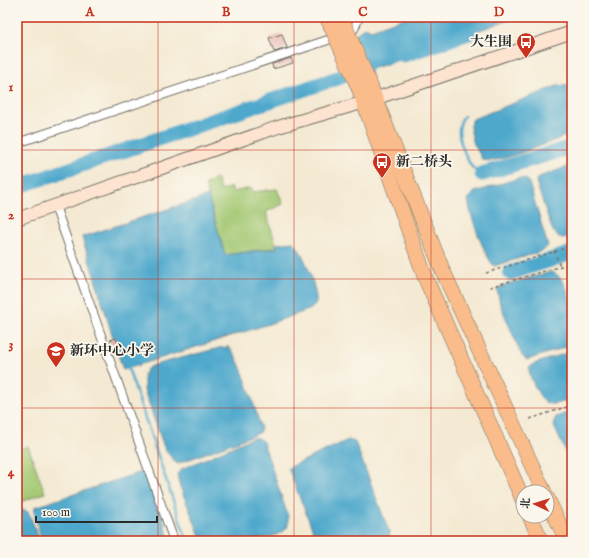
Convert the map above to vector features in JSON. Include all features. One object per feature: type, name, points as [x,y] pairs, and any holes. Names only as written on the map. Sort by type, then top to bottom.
[{"type":"highway","points":[[327,17],[364,86]]},
{"type":"highway","points":[[341,17],[364,86],[442,270],[540,484]]},
{"type":"highway","points":[[370,101],[425,277],[516,484]]},
{"type":"highway","points":[[555,516],[566,541]]},
{"type":"highway","points":[[534,524],[541,541]]},
{"type":"street","points":[[17,142],[343,35],[354,28],[359,17]]},
{"type":"street","points":[[17,219],[278,127],[370,101],[572,32]]},
{"type":"street","points":[[55,206],[174,541]]},
{"type":"path","points":[[486,273],[572,246]]},
{"type":"path","points":[[554,251],[560,266]]},
{"type":"path","points":[[490,287],[572,262]]},
{"type":"path","points":[[530,419],[572,405]]},
{"type":"green space","points":[[217,179],[220,191],[231,187],[233,192],[251,188],[253,192],[277,189],[283,204],[266,212],[277,247],[225,255],[205,184]]},
{"type":"green space","points":[[28,446],[45,493],[20,502],[17,492],[17,450]]},
{"type":"water","points":[[407,17],[518,17],[450,40],[445,39],[391,63],[363,71],[349,39],[365,27],[371,30]]},
{"type":"water","points":[[567,85],[572,102],[572,133],[511,156],[498,159],[482,159],[473,142],[470,126],[473,119],[557,86]]},
{"type":"water","points":[[572,165],[572,238],[565,238],[558,236],[552,229],[536,182],[539,177]]},
{"type":"water","points":[[519,178],[526,179],[529,183],[548,246],[543,251],[494,266],[486,253],[478,234],[468,198],[475,192]]},
{"type":"water","points":[[208,196],[225,255],[277,248],[276,244],[293,242],[301,253],[309,271],[315,289],[316,303],[311,309],[266,325],[123,370],[82,237]]},
{"type":"water","points":[[551,272],[559,276],[568,293],[572,326],[572,345],[527,360],[522,356],[500,304],[497,289],[507,284]]},
{"type":"water","points":[[228,347],[238,360],[247,384],[261,428],[259,433],[177,464],[165,450],[144,390],[144,374],[148,368],[154,365]]},
{"type":"water","points":[[572,351],[572,399],[556,404],[547,403],[535,387],[530,376],[529,368],[534,364]]},
{"type":"water","points":[[572,411],[572,466],[553,424],[556,417]]},
{"type":"water","points":[[252,438],[259,438],[263,442],[288,516],[288,526],[282,532],[262,539],[202,541],[179,484],[177,474],[182,469]]},
{"type":"water","points":[[348,440],[355,442],[389,531],[390,541],[317,541],[288,468]]},
{"type":"water","points":[[141,472],[148,476],[168,535],[166,540],[42,541],[34,513],[35,507]]},
{"type":"water","points":[[24,510],[29,513],[40,541],[17,541],[17,512]]},
{"type":"building","points":[[282,34],[287,48],[274,52],[269,38]]},
{"type":"building","points":[[291,58],[293,63],[273,69],[272,64]]},
{"type":"building","points":[[116,338],[120,347],[113,350],[110,340]]},
{"type":"waterway","points":[[404,55],[469,33]]},
{"type":"waterway","points":[[17,187],[364,69]]},
{"type":"waterway","points":[[464,116],[460,123],[459,136],[469,163],[473,168],[482,174]]},
{"type":"waterway","points":[[482,174],[572,147]]},
{"type":"waterway","points":[[510,273],[572,253]]},
{"type":"waterway","points":[[128,368],[187,541]]},
{"type":"place","name":"大生围","points":[[526,59]]},
{"type":"place","name":"新二桥头","points":[[382,179]]},
{"type":"place","name":"新环中心小学","points":[[56,368]]}]
